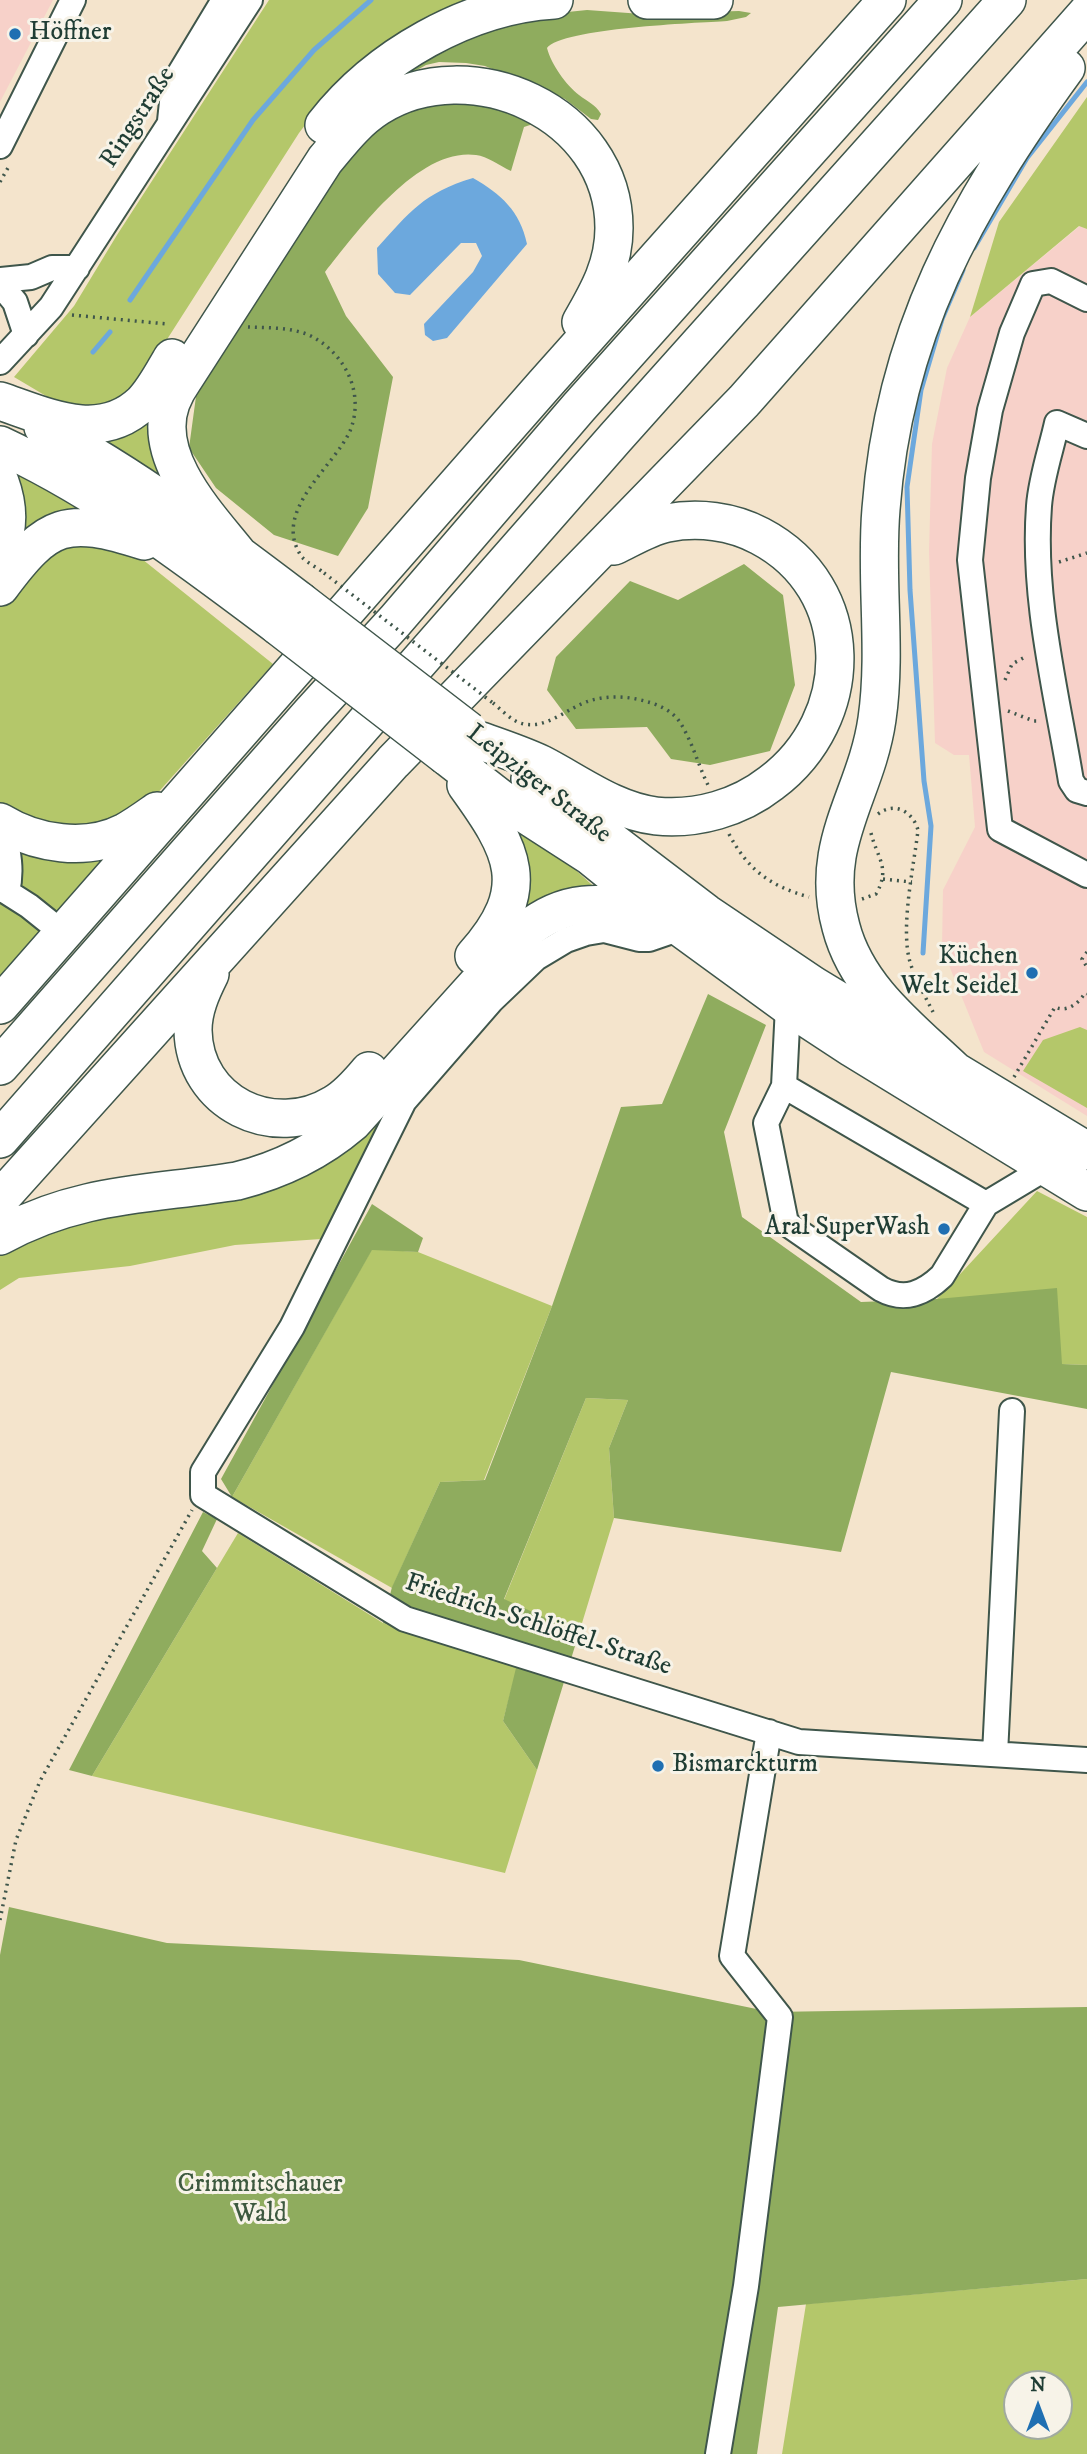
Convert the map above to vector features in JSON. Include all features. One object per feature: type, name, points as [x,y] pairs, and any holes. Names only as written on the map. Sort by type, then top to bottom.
[{"type":"highway","points":[[0,402],[67,424],[81,425],[109,422],[131,411],[149,394],[312,141],[347,99],[389,64],[437,34],[490,13],[518,5],[554,0]]},
{"type":"highway","points":[[648,0],[714,0]]},
{"type":"highway","points":[[0,1004],[887,0]]},
{"type":"highway","points":[[0,1066],[395,621],[579,407],[943,0]]},
{"type":"highway","points":[[0,1139],[598,457],[1007,0]]},
{"type":"highway","points":[[0,1199],[393,762],[744,401],[1087,13]]},
{"type":"highway","points":[[955,1072],[869,986],[848,948],[836,907],[834,886],[838,845],[866,767],[879,702],[879,549],[884,473],[907,361],[930,296],[953,245],[1004,159],[1087,39]]},
{"type":"highway","points":[[239,555],[192,495],[180,475],[171,453],[167,428],[170,404],[326,160],[363,117],[392,99],[428,87],[449,84],[490,87],[510,93],[540,107],[570,128],[602,172],[613,207],[610,264],[604,282],[545,384]]},
{"type":"highway","name":"Leipziger Straße","points":[[0,402],[167,501],[239,555],[289,613]]},
{"type":"highway","name":"Leipziger Straße","points":[[0,445],[94,495],[183,554],[289,613],[465,743],[706,913],[813,985],[1087,1151]]},
{"type":"highway","points":[[0,482],[7,516],[0,548]]},
{"type":"highway","points":[[465,743],[538,763],[620,807],[657,816],[675,817],[713,812],[748,799],[793,764],[815,733],[824,716],[834,680],[835,643],[827,608],[819,592],[785,551],[737,526],[693,520],[649,528],[593,557]]},
{"type":"highway","points":[[0,587],[34,545],[69,528],[108,530],[183,554]]},
{"type":"highway","points":[[221,951],[200,996],[193,1027],[198,1059],[212,1087],[223,1098],[249,1113],[278,1118],[294,1118],[322,1111],[347,1096],[485,943],[502,918],[508,903],[511,872],[503,839],[465,743]]},
{"type":"highway","name":"Leipziger Straße","points":[[465,743],[500,798],[590,856],[670,920],[788,1006],[1087,1192]]},
{"type":"highway","points":[[1,823],[44,840],[92,842],[124,832],[185,794]]},
{"type":"highway","points":[[0,1236],[39,1216],[87,1201],[237,1181],[259,1176],[301,1159],[352,1123],[525,931],[538,920],[552,912],[599,903],[670,920]]},
{"type":"street","points":[[0,146],[9,107],[74,0]]},
{"type":"street","points":[[169,125],[174,83],[225,0]]},
{"type":"street","name":"Ringstraße","points":[[0,362],[26,335],[57,310],[77,268],[250,0]]},
{"type":"street","points":[[26,335],[15,302],[0,282],[32,277],[52,268],[77,268]]},
{"type":"street","points":[[1087,299],[1051,281],[1033,284],[1012,333],[990,410],[978,478],[970,560],[1000,828],[1087,875]]},
{"type":"street","points":[[1087,436],[1056,423],[1039,503],[1038,569],[1040,601],[1071,781],[1077,790],[1087,793]]},
{"type":"street","points":[[1,823],[11,877],[3,891],[29,905],[64,934]]},
{"type":"street","points":[[202,1494],[202,1472],[292,1327],[404,1101],[492,1001],[536,958],[566,940],[586,933],[604,930],[649,939],[670,920]]},
{"type":"street","points":[[788,1006],[784,1086],[766,1123],[786,1223],[881,1289],[899,1296],[912,1295],[933,1285],[942,1276],[986,1204],[1046,1168]]},
{"type":"street","points":[[784,1086],[986,1204]]},
{"type":"street","points":[[995,1754],[1012,1411]]},
{"type":"street","name":"Friedrich-Schlöffel-Straße","points":[[202,1494],[405,1619],[799,1742],[1087,1760]]},
{"type":"street","points":[[718,2454],[746,2286],[780,2017],[732,1956],[769,1732]]},
{"type":"path","points":[[57,310],[167,324]]},
{"type":"path","points":[[240,327],[287,329],[312,336],[345,367],[354,386],[356,401],[349,432],[301,501],[295,520],[294,537],[303,558],[523,724],[543,722],[589,701],[614,697],[637,698],[661,706],[678,719],[709,787]]},
{"type":"path","points":[[1038,569],[1087,553]]},
{"type":"path","points":[[1002,687],[1012,664],[1049,650]]},
{"type":"path","points":[[999,707],[1034,721],[1061,718]]},
{"type":"path","points":[[873,820],[881,811],[905,811],[915,818],[919,830],[907,945],[918,981]]},
{"type":"path","points":[[856,899],[876,894],[883,878],[883,864],[870,831]]},
{"type":"path","points":[[728,834],[740,855],[753,869],[788,891],[809,897]]},
{"type":"path","points":[[883,878],[912,882]]},
{"type":"path","points":[[1087,952],[1082,959],[1087,967]]},
{"type":"path","points":[[1013,1079],[1055,1007],[1060,1009],[1076,1005],[1085,993]]},
{"type":"path","points":[[0,1920],[16,1840],[40,1781],[202,1494]]},
{"type":"shaded area","name":"Höffner","points":[[0,0],[53,0],[0,102]]},
{"type":"shaded area","points":[[1080,226],[1087,229],[1087,1116],[984,1052],[942,948],[943,890],[975,827],[969,755],[954,755],[935,743],[929,551],[932,444],[947,368],[970,317]]},
{"type":"green space","points":[[269,0],[478,0],[324,100],[299,133],[128,396],[108,409],[52,404],[46,396],[14,377],[74,306]]},
{"type":"green space","points":[[587,10],[642,14],[739,11],[751,13],[746,17],[727,21],[603,31],[558,41],[547,48],[564,80],[599,111],[601,114],[598,120],[591,119],[565,99],[485,66],[439,62],[426,65],[403,78],[401,72],[450,41],[529,16]]},
{"type":"green space","points":[[464,95],[542,121],[524,127],[511,171],[480,156],[454,156],[432,164],[411,178],[372,215],[325,272],[346,316],[393,377],[368,508],[338,556],[274,535],[216,488],[189,448],[197,389],[332,175],[364,137],[399,109]]},
{"type":"green space","points":[[1087,97],[1087,229],[1079,226],[970,317],[999,222]]},
{"type":"green space","points":[[152,403],[168,478],[88,437]]},
{"type":"green space","points":[[4,463],[91,510],[25,540]]},
{"type":"green space","points":[[105,540],[142,559],[273,664],[138,815],[66,834],[0,812],[0,604],[45,551]]},
{"type":"green space","points":[[744,564],[783,595],[795,685],[770,751],[710,765],[671,759],[647,727],[576,729],[547,690],[556,657],[630,581],[678,600]]},
{"type":"green space","points":[[504,821],[557,853],[602,894],[504,931]]},
{"type":"green space","points":[[0,836],[121,843],[0,993]]},
{"type":"green space","points":[[708,994],[766,1025],[724,1132],[742,1217],[861,1302],[937,1299],[1057,1288],[1062,1364],[1087,1365],[1087,1409],[891,1372],[841,1552],[614,1518],[609,1448],[628,1400],[586,1398],[504,1599],[579,1633],[537,1770],[503,1721],[516,1668],[383,1623],[392,1587],[440,1482],[485,1480],[552,1306],[621,1107],[662,1104]]},
{"type":"green space","points":[[1080,1027],[1087,1030],[1087,1108],[1023,1071],[1043,1040]]},
{"type":"green space","points":[[379,1114],[385,1119],[321,1239],[235,1245],[130,1266],[19,1278],[0,1290],[0,1248]]},
{"type":"green space","points":[[1037,1191],[1087,1217],[1087,1365],[1062,1364],[937,1299]]},
{"type":"green space","points":[[372,1204],[423,1238],[418,1252],[372,1250],[232,1497],[221,1479]]},
{"type":"green space","points":[[372,1249],[418,1252],[552,1306],[484,1480],[440,1482],[392,1588],[232,1497]]},
{"type":"green space","points":[[586,1398],[628,1400],[609,1448],[614,1518],[579,1633],[504,1600]]},
{"type":"green space","points":[[203,1512],[217,1519],[202,1551],[217,1568],[92,1776],[69,1770]]},
{"type":"green space","points":[[238,1533],[383,1623],[517,1668],[503,1721],[537,1770],[505,1873],[92,1776]]},
{"type":"green space","name":"Crimmitschauer Wald","points":[[9,1907],[167,1943],[519,1960],[771,2012],[1087,2007],[1087,2279],[778,2307],[757,2454],[0,2454],[0,1955]]},
{"type":"green space","points":[[1087,2279],[1087,2454],[782,2454],[806,2304]]},
{"type":"water","points":[[473,178],[492,190],[508,205],[520,222],[527,244],[447,338],[433,341],[425,335],[424,324],[473,272],[482,256],[476,243],[461,243],[410,295],[395,293],[378,274],[377,248],[429,197]]},
{"type":"waterway","points":[[130,300],[253,120],[314,50],[371,0]]},
{"type":"waterway","points":[[974,248],[1027,158],[1087,82]]},
{"type":"waterway","points":[[923,953],[931,826],[924,781],[910,590],[907,487],[921,390],[942,319],[963,270]]},
{"type":"waterway","points":[[93,352],[110,332]]},
{"type":"place","name":"Höffner","points":[[15,34]]},
{"type":"place","name":"Küchen Welt Seidel","points":[[1032,973]]},
{"type":"place","name":"Aral SuperWash","points":[[944,1229]]},
{"type":"place","name":"Bismarckturm","points":[[658,1766]]}]
